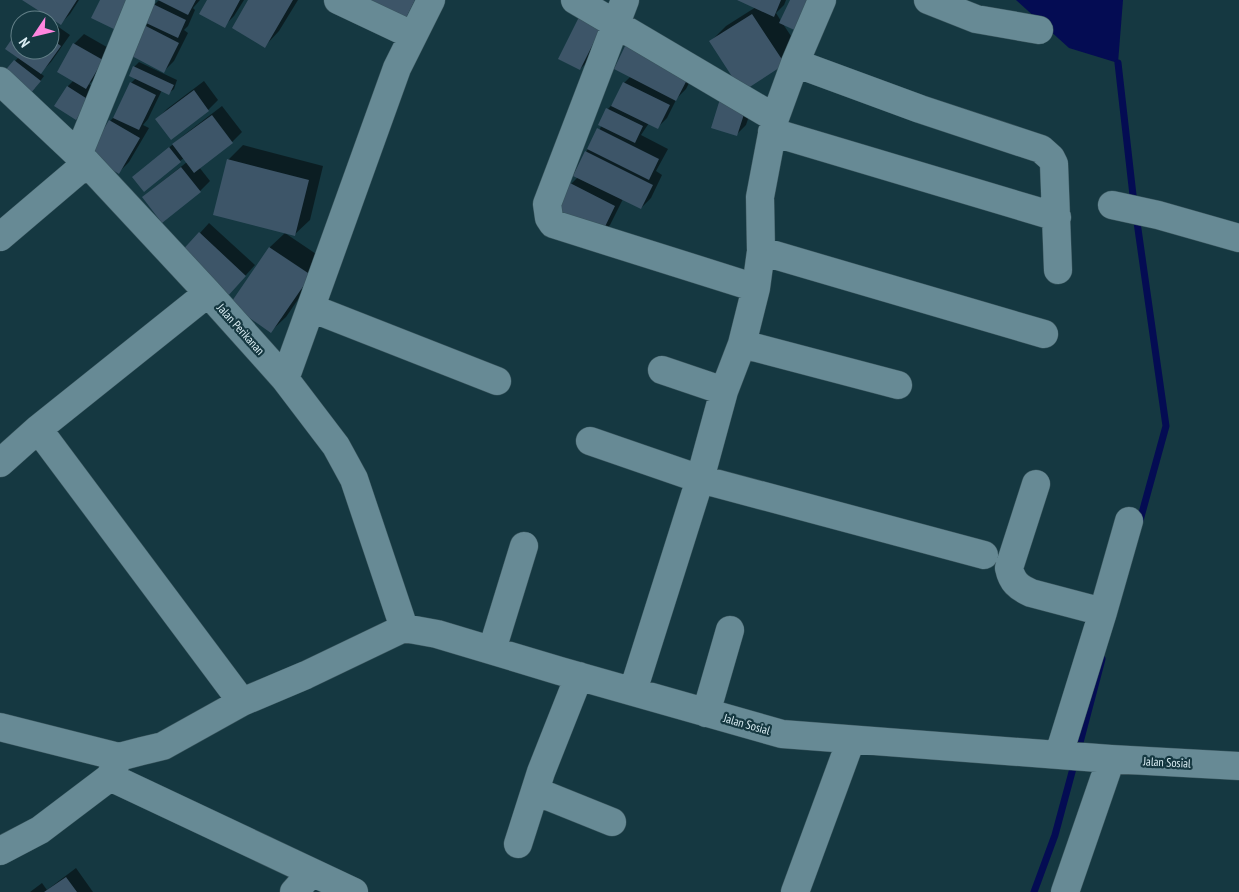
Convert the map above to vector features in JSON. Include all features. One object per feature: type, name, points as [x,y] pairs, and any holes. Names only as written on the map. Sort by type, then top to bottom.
[{"type":"street","points":[[0,237],[83,159],[141,0]]},
{"type":"street","points":[[338,0],[412,35]]},
{"type":"street","points":[[286,379],[397,68],[431,0]]},
{"type":"street","points":[[574,0],[620,12],[774,125],[1057,217]]},
{"type":"street","points":[[633,691],[700,479],[724,391],[742,344],[756,288],[761,252],[760,197],[774,125],[795,63],[822,0]]},
{"type":"street","points":[[928,0],[976,19],[1039,30]]},
{"type":"street","points":[[620,12],[547,204],[549,218],[553,224],[756,288]]},
{"type":"street","points":[[795,63],[920,109],[1040,149],[1051,158],[1054,164],[1058,270]]},
{"type":"street","name":"Jalan Perikanan","points":[[0,82],[83,159],[208,293],[286,379],[336,446],[354,479],[404,628]]},
{"type":"street","points":[[1134,210],[1239,238]]},
{"type":"street","points":[[761,252],[1044,334]]},
{"type":"street","points":[[0,463],[38,429],[208,293]]},
{"type":"street","points":[[311,308],[497,381]]},
{"type":"street","points":[[742,344],[898,385]]},
{"type":"street","points":[[662,370],[724,391]]},
{"type":"street","points":[[38,429],[242,702]]},
{"type":"street","points":[[590,441],[700,479],[984,555]]},
{"type":"street","points":[[1036,484],[1009,568],[1011,578],[1020,588],[1031,593],[1103,612]]},
{"type":"street","points":[[1063,754],[1129,521]]},
{"type":"street","points":[[492,650],[524,546]]},
{"type":"street","points":[[0,852],[40,830],[115,767],[163,746],[242,702],[306,675],[404,628]]},
{"type":"street","name":"Jalan Sosial","points":[[404,628],[437,634],[782,734],[1239,766]]},
{"type":"street","points":[[706,713],[730,630]]},
{"type":"street","points":[[518,844],[534,791],[579,676]]},
{"type":"street","points":[[0,727],[115,767],[303,882],[354,892]]},
{"type":"street","points":[[795,892],[851,740]]},
{"type":"street","points":[[1065,892],[1104,758]]},
{"type":"street","points":[[534,791],[612,822]]},
{"type":"shaded area","points":[[1016,0],[1123,0],[1118,63],[1069,48]]},
{"type":"building","points":[[22,0],[77,0],[61,25],[60,10],[38,10]]},
{"type":"building","points":[[100,0],[132,0],[120,32],[91,18]]},
{"type":"building","points":[[158,0],[196,0],[188,15]]},
{"type":"building","points":[[207,0],[240,0],[225,28],[199,14]]},
{"type":"building","points":[[248,0],[293,0],[265,48],[232,28]]},
{"type":"building","points":[[359,0],[415,0],[404,22]]},
{"type":"building","points":[[737,0],[781,0],[774,17]]},
{"type":"building","points":[[790,0],[816,0],[801,33],[779,23]]},
{"type":"building","points":[[153,4],[186,20],[178,38],[144,22]]},
{"type":"building","points":[[752,14],[785,64],[742,92],[709,41]]},
{"type":"building","points":[[579,17],[601,28],[580,70],[558,59]]},
{"type":"building","points":[[142,24],[179,43],[164,73],[128,54]]},
{"type":"building","points":[[10,42],[10,52],[5,49]]},
{"type":"building","points":[[73,43],[103,60],[86,89],[57,72]]},
{"type":"building","points":[[626,44],[689,76],[676,101],[614,69]]},
{"type":"building","points":[[14,60],[41,81],[30,94],[3,73]]},
{"type":"building","points":[[21,60],[51,60],[41,74]]},
{"type":"building","points":[[133,66],[174,85],[169,95],[129,76]]},
{"type":"building","points":[[130,82],[156,95],[139,130],[113,118]]},
{"type":"building","points":[[623,82],[670,105],[658,129],[611,106]]},
{"type":"building","points":[[67,86],[89,100],[76,120],[54,106]]},
{"type":"building","points":[[194,90],[209,111],[171,140],[155,119]]},
{"type":"building","points":[[720,99],[746,108],[737,136],[711,128]]},
{"type":"building","points":[[606,108],[643,126],[635,143],[598,125]]},
{"type":"building","points":[[212,115],[233,143],[194,173],[172,144]]},
{"type":"building","points":[[109,120],[140,138],[119,174],[89,155]]},
{"type":"building","points":[[597,128],[659,159],[649,180],[587,149]]},
{"type":"building","points":[[169,147],[181,162],[144,192],[132,177]]},
{"type":"building","points":[[585,151],[653,185],[641,209],[573,176]]},
{"type":"building","points":[[227,159],[309,180],[295,236],[213,215]]},
{"type":"building","points":[[181,167],[201,192],[162,223],[142,197]]},
{"type":"building","points":[[570,183],[615,206],[600,237],[555,214]]},
{"type":"building","points":[[199,232],[246,276],[227,297],[179,254]]},
{"type":"building","points":[[269,247],[311,275],[271,333],[230,304]]},
{"type":"building","points":[[66,877],[77,892],[44,892]]},
{"type":"waterway","points":[[1118,63],[1134,204]]},
{"type":"waterway","points":[[1136,215],[1166,426],[1139,524]]},
{"type":"waterway","points":[[1078,750],[1102,659]]},
{"type":"waterway","points":[[1034,892],[1055,835],[1075,761]]}]
